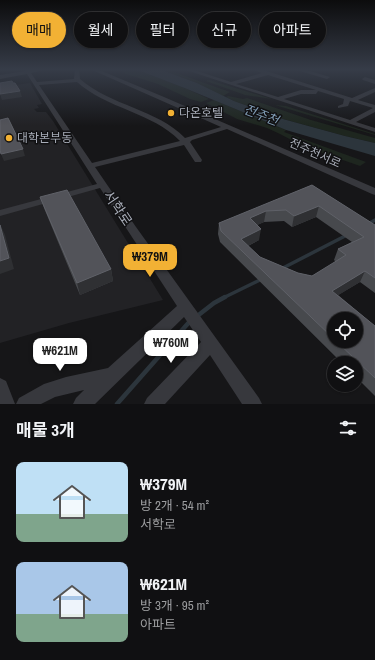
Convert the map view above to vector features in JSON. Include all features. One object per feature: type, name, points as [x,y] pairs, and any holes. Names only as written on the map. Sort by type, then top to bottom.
[{"type":"street","name":"서학로","points":[[38,88],[132,230],[253,404]]},
{"type":"street","points":[[89,88],[101,96],[149,117],[173,131],[186,142],[198,160]]},
{"type":"street","name":"전주천서로","points":[[134,88],[375,192]]},
{"type":"street","points":[[242,88],[375,130]]},
{"type":"street","points":[[315,88],[375,107]]},
{"type":"street","points":[[280,98],[297,92],[313,93],[322,90]]},
{"type":"street","points":[[340,107],[346,105],[347,100],[375,90]]},
{"type":"street","points":[[350,122],[375,110]]},
{"type":"street","points":[[89,166],[186,142],[189,138],[227,127]]},
{"type":"street","points":[[0,213],[102,185]]},
{"type":"street","points":[[82,404],[111,376],[187,310]]},
{"type":"street","points":[[153,404],[211,343]]},
{"type":"street","points":[[25,404],[34,396],[66,386],[111,376]]},
{"type":"street","points":[[0,387],[6,404]]},
{"type":"shaded area","points":[[0,88],[33,88],[42,104],[37,105],[39,108],[34,109],[37,112],[46,112],[53,121],[163,300],[69,323],[0,343]]},
{"type":"shaded area","points":[[166,88],[184,88],[209,99],[201,102],[190,99]]},
{"type":"shaded area","points":[[207,88],[218,88],[230,92],[223,96]]},
{"type":"shaded area","points":[[225,88],[235,88],[272,99],[245,95]]},
{"type":"shaded area","points":[[228,96],[243,99],[247,98],[311,120],[375,138],[375,143],[283,119],[234,101],[226,97]]},
{"type":"shaded area","points":[[214,100],[286,130],[284,132],[366,162],[360,166],[303,146],[267,128],[237,119],[206,103]]},
{"type":"shaded area","points":[[275,105],[286,106],[375,135]]},
{"type":"water","name":"전주천","points":[[184,88],[207,88],[234,101],[283,119],[375,143],[375,156],[286,130]]},
{"type":"building","points":[[0,88],[18,88],[20,91],[0,94]]},
{"type":"building","name":"대학본부동","points":[[8,118],[23,149],[1,154],[0,120]]},
{"type":"building","points":[[312,185],[375,225],[375,278],[365,271],[332,291],[358,312],[327,312],[327,332],[221,231],[219,223]],"holes":[[[319,206],[364,237],[338,249],[346,255],[312,276],[298,273],[260,257],[241,239],[261,229],[250,218],[266,211],[286,210],[294,216]]]},
{"type":"building","points":[[67,190],[111,269],[77,283],[40,197]]},
{"type":"building","points":[[0,225],[9,258],[0,261]]},
{"type":"building","points":[[363,316],[375,326],[375,378],[363,367],[363,356],[352,356],[343,348],[363,348]]},
{"type":"waterway","points":[[368,224],[375,220]]},
{"type":"waterway","points":[[281,269],[347,235]]},
{"type":"waterway","points":[[225,297],[262,279]]},
{"type":"waterway","points":[[196,317],[214,303],[225,297]]},
{"type":"waterway","points":[[117,404],[191,320]]},
{"type":"place","name":"다온호텔","points":[[171,113]]},
{"type":"place","name":"대학본부동","points":[[9,138]]}]
